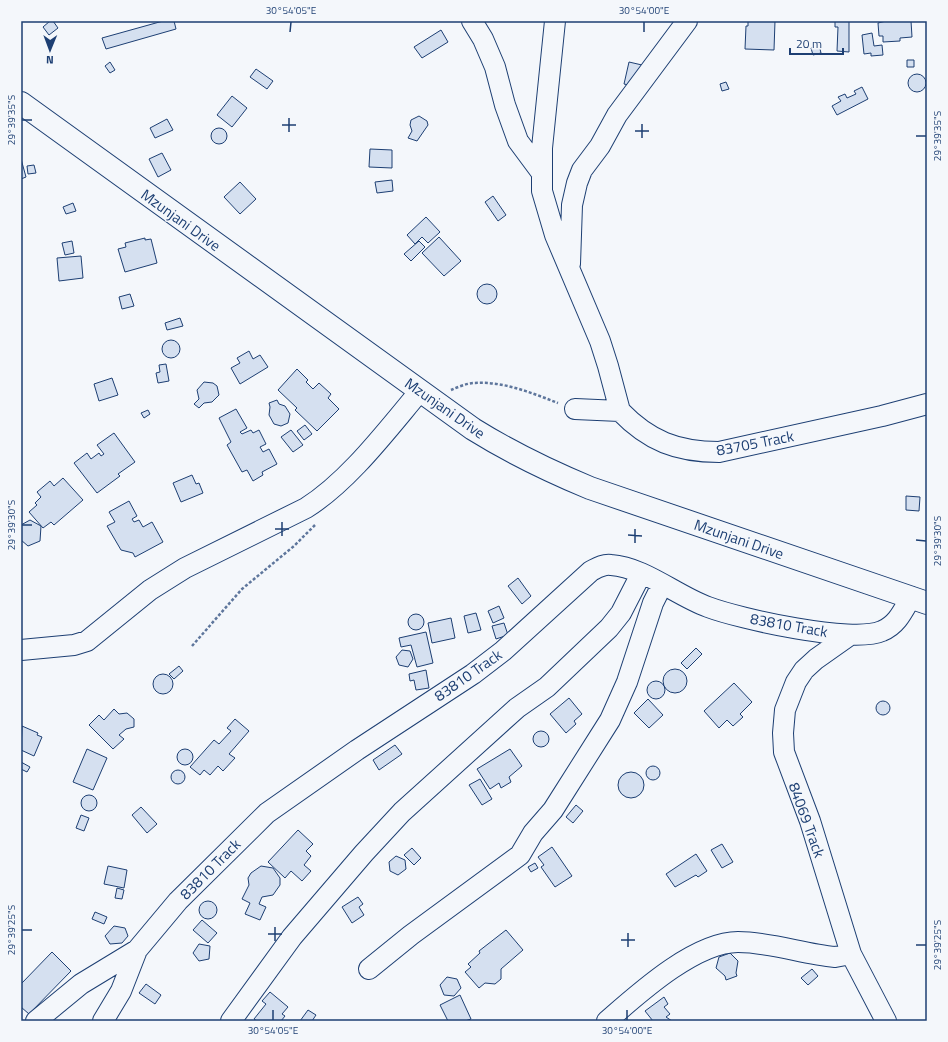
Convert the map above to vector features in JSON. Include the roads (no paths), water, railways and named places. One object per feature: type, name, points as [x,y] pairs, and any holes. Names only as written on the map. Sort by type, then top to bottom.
[{"type":"main road","name":"Mzunjani Drive","points":[[21,103],[427,396],[495,443],[556,474],[647,508],[919,600]]},
{"type":"street","points":[[472,21],[483,39],[495,67],[505,105],[518,141],[541,172]]},
{"type":"street","points":[[555,21],[542,148],[542,191],[547,213],[570,272],[600,341],[620,411],[575,409]]},
{"type":"street","points":[[570,272],[572,205],[577,183],[582,170],[600,146],[617,115],[688,21]]},
{"type":"street","points":[[21,650],[74,645],[87,641],[150,590],[185,568],[306,508],[319,500],[427,396]]},
{"type":"street","name":"83705 Track","points":[[620,411],[643,432],[660,441],[691,450],[719,452],[882,416],[927,404]]},
{"type":"street","name":"83810 Track","points":[[103,1021],[121,991],[137,950],[178,901],[267,813],[357,750],[473,674],[503,651],[591,571],[602,565],[611,565],[641,574],[708,607],[739,617],[800,629],[850,635],[881,632],[891,626],[903,612],[919,600]]},
{"type":"street","points":[[230,1021],[292,937],[364,853],[402,812],[517,708],[547,686],[609,628],[621,613],[641,574]]},
{"type":"street","points":[[369,969],[411,935],[520,855],[533,834],[558,803],[610,720],[627,682],[653,603],[662,585]]},
{"type":"street","name":"84069 Track","points":[[850,635],[816,659],[804,670],[790,695],[785,710],[783,733],[784,752],[810,821],[851,954],[886,1021]]},
{"type":"street","points":[[607,1021],[669,972],[699,953],[720,944],[739,942],[835,957],[851,954]]},
{"type":"street","points":[[36,1021],[81,984],[137,950]]}]
